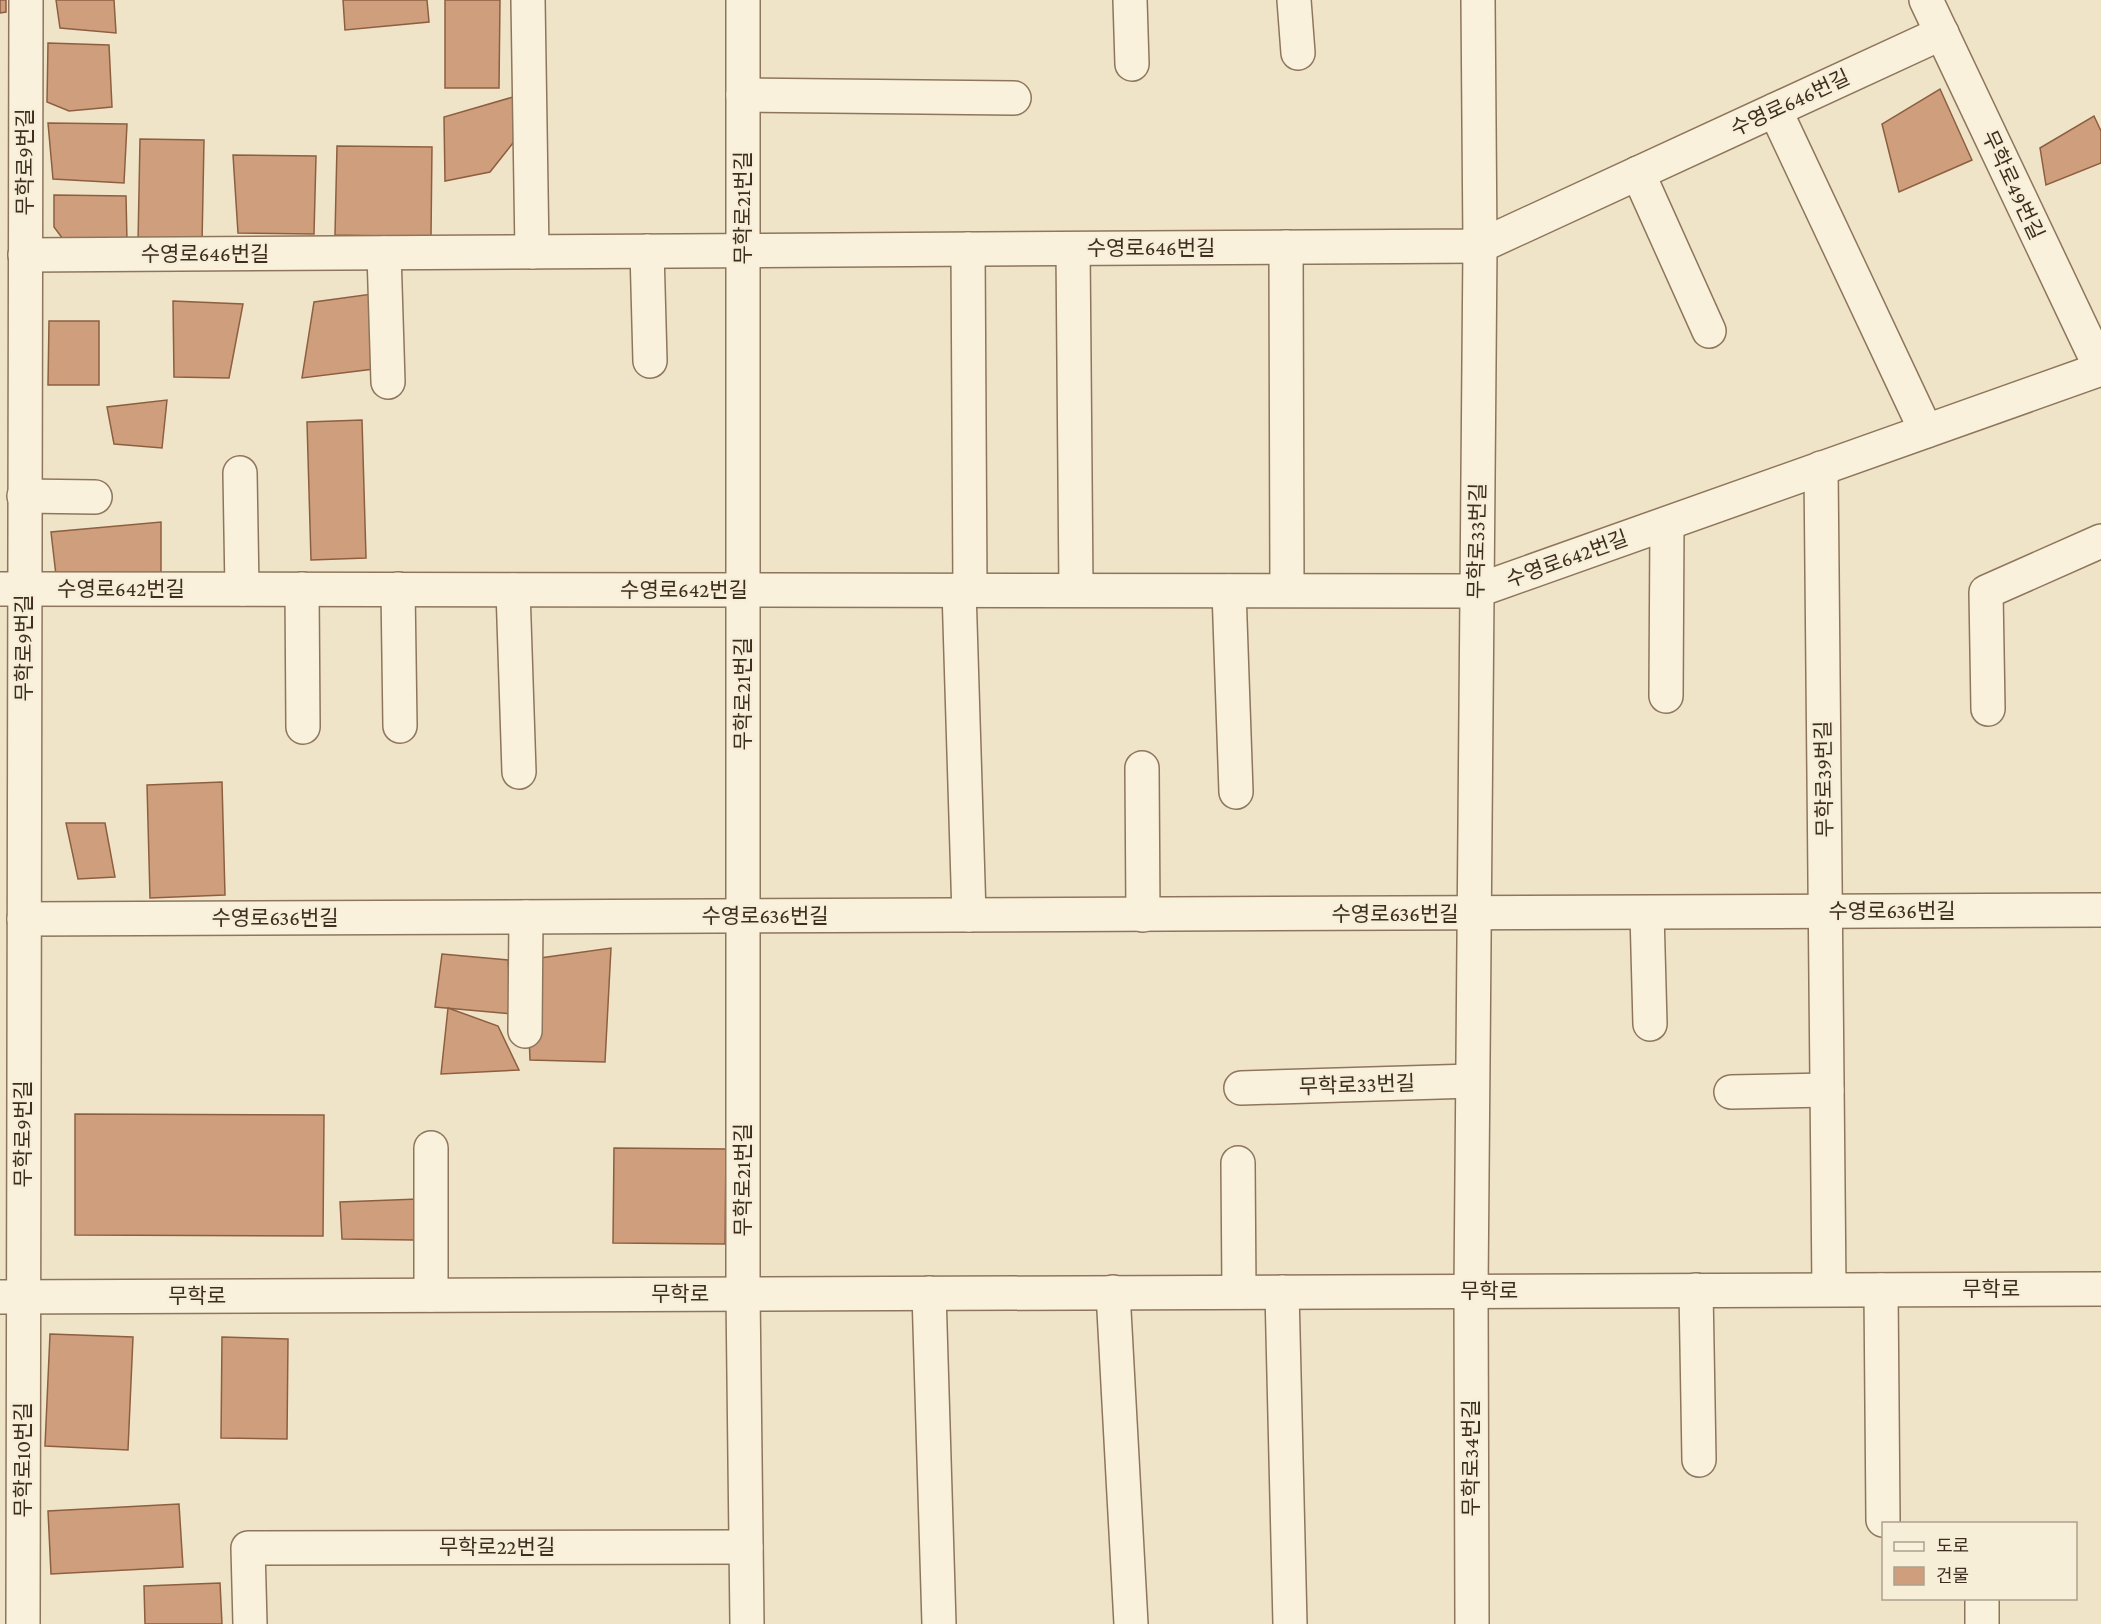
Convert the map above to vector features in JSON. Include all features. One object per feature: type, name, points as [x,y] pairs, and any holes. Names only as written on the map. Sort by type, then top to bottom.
[{"type":"street","name":"무학로9번길","points":[[11,1296],[24,919],[12,589],[24,496],[26,0]]},
{"type":"street","points":[[528,0],[532,252]]},
{"type":"street","name":"무학로21번길","points":[[743,0],[743,1294]]},
{"type":"street","points":[[1130,0],[1132,64]]},
{"type":"street","points":[[1294,0],[1298,53]]},
{"type":"street","name":"무학로33번길","points":[[1471,1291],[1480,246],[1478,0]]},
{"type":"street","name":"무학로49번길","points":[[1926,0],[2101,369]]},
{"type":"street","name":"수영로646번길","points":[[25,255],[1480,246],[1942,33]]},
{"type":"street","points":[[743,95],[1014,98]]},
{"type":"street","points":[[1775,110],[1926,431]]},
{"type":"street","points":[[1638,173],[1709,331]]},
{"type":"street","points":[[1286,247],[1287,591]]},
{"type":"street","points":[[968,249],[964,590],[969,915]]},
{"type":"street","points":[[1073,249],[1076,590]]},
{"type":"street","points":[[647,251],[650,362]]},
{"type":"street","points":[[384,253],[388,382]]},
{"type":"street","name":"수영로642번길","points":[[12,589],[1476,591],[2101,369]]},
{"type":"street","name":"무학로39번길","points":[[1821,468],[1828,1289]]},
{"type":"street","points":[[240,473],[242,589]]},
{"type":"street","points":[[24,496],[95,497]]},
{"type":"street","points":[[1666,696],[1667,524]]},
{"type":"street","points":[[1988,709],[1986,592],[2101,541]]},
{"type":"street","points":[[302,589],[303,727]]},
{"type":"street","points":[[398,589],[400,726]]},
{"type":"street","points":[[513,590],[519,772]]},
{"type":"street","points":[[1229,591],[1236,792]]},
{"type":"street","points":[[1142,768],[1143,915]]},
{"type":"street","name":"수영로636번길","points":[[24,919],[2101,910]]},
{"type":"street","points":[[1647,913],[1650,1024]]},
{"type":"street","points":[[525,1031],[526,917]]},
{"type":"street","name":"무학로33번길","points":[[1241,1088],[1472,1082]]},
{"type":"street","points":[[1731,1092],[1827,1090]]},
{"type":"street","points":[[430,1295],[431,1148]]},
{"type":"street","points":[[1238,1163],[1239,1292]]},
{"type":"street","name":"무학로","points":[[11,1296],[2101,1288]]},
{"type":"street","points":[[1696,1290],[1699,1461]]},
{"type":"street","points":[[1881,1290],[1883,1521]]},
{"type":"street","name":"무학로34번길","points":[[1471,1291],[1472,1624]]},
{"type":"street","points":[[1113,1292],[1131,1624]]},
{"type":"street","points":[[1282,1292],[1290,1624]]},
{"type":"street","points":[[929,1293],[939,1624]]},
{"type":"street","points":[[743,1294],[747,1624]]},
{"type":"street","name":"무학로10번길","points":[[11,1296],[23,1624]]},
{"type":"street","name":"무학로22번길","points":[[250,1624],[248,1548],[746,1547]]},
{"type":"street","points":[[1982,1600],[1982,1624]]},
{"type":"building","points":[[0,0],[6,0],[6,12],[0,13]]},
{"type":"building","points":[[56,0],[114,0],[116,33],[60,28]]},
{"type":"building","points":[[343,0],[427,0],[429,22],[345,30]]},
{"type":"building","points":[[445,0],[500,0],[499,88],[445,88]]},
{"type":"building","points":[[48,43],[109,45],[112,107],[69,111],[47,102]]},
{"type":"building","points":[[1940,89],[1972,160],[1899,192],[1882,124]]},
{"type":"building","points":[[513,97],[520,134],[490,172],[445,181],[444,117]]},
{"type":"building","points":[[2094,116],[2101,131],[2101,163],[2046,185],[2040,148]]},
{"type":"building","points":[[48,123],[127,124],[124,183],[53,179]]},
{"type":"building","points":[[140,139],[204,140],[202,244],[138,243]]},
{"type":"building","points":[[337,146],[432,147],[431,237],[335,235]]},
{"type":"building","points":[[233,155],[316,156],[314,234],[238,233]]},
{"type":"building","points":[[54,195],[126,196],[127,242],[74,254],[54,227]]},
{"type":"building","points":[[372,294],[382,368],[302,378],[314,302]]},
{"type":"building","points":[[173,301],[243,304],[229,378],[174,377]]},
{"type":"building","points":[[49,321],[99,321],[99,385],[48,385]]},
{"type":"building","points":[[167,400],[162,448],[114,444],[107,407]]},
{"type":"building","points":[[362,420],[366,558],[311,560],[307,422]]},
{"type":"building","points":[[161,522],[161,582],[57,584],[51,532]]},
{"type":"building","points":[[222,782],[225,895],[150,898],[147,785]]},
{"type":"building","points":[[66,823],[105,823],[115,877],[78,879]]},
{"type":"building","points":[[611,948],[605,1062],[530,1060],[526,960]]},
{"type":"building","points":[[442,954],[508,960],[512,1014],[435,1007]]},
{"type":"building","points":[[448,1008],[498,1026],[519,1070],[441,1074]]},
{"type":"building","points":[[75,1114],[324,1115],[323,1236],[75,1235]]},
{"type":"building","points":[[614,1148],[726,1149],[725,1244],[613,1243]]},
{"type":"building","points":[[418,1199],[414,1240],[342,1239],[340,1202]]},
{"type":"building","points":[[50,1334],[133,1337],[128,1450],[45,1446]]},
{"type":"building","points":[[222,1337],[288,1339],[287,1439],[221,1438]]},
{"type":"building","points":[[179,1504],[183,1567],[51,1574],[48,1511]]},
{"type":"building","points":[[220,1583],[222,1624],[145,1624],[144,1586]]}]
